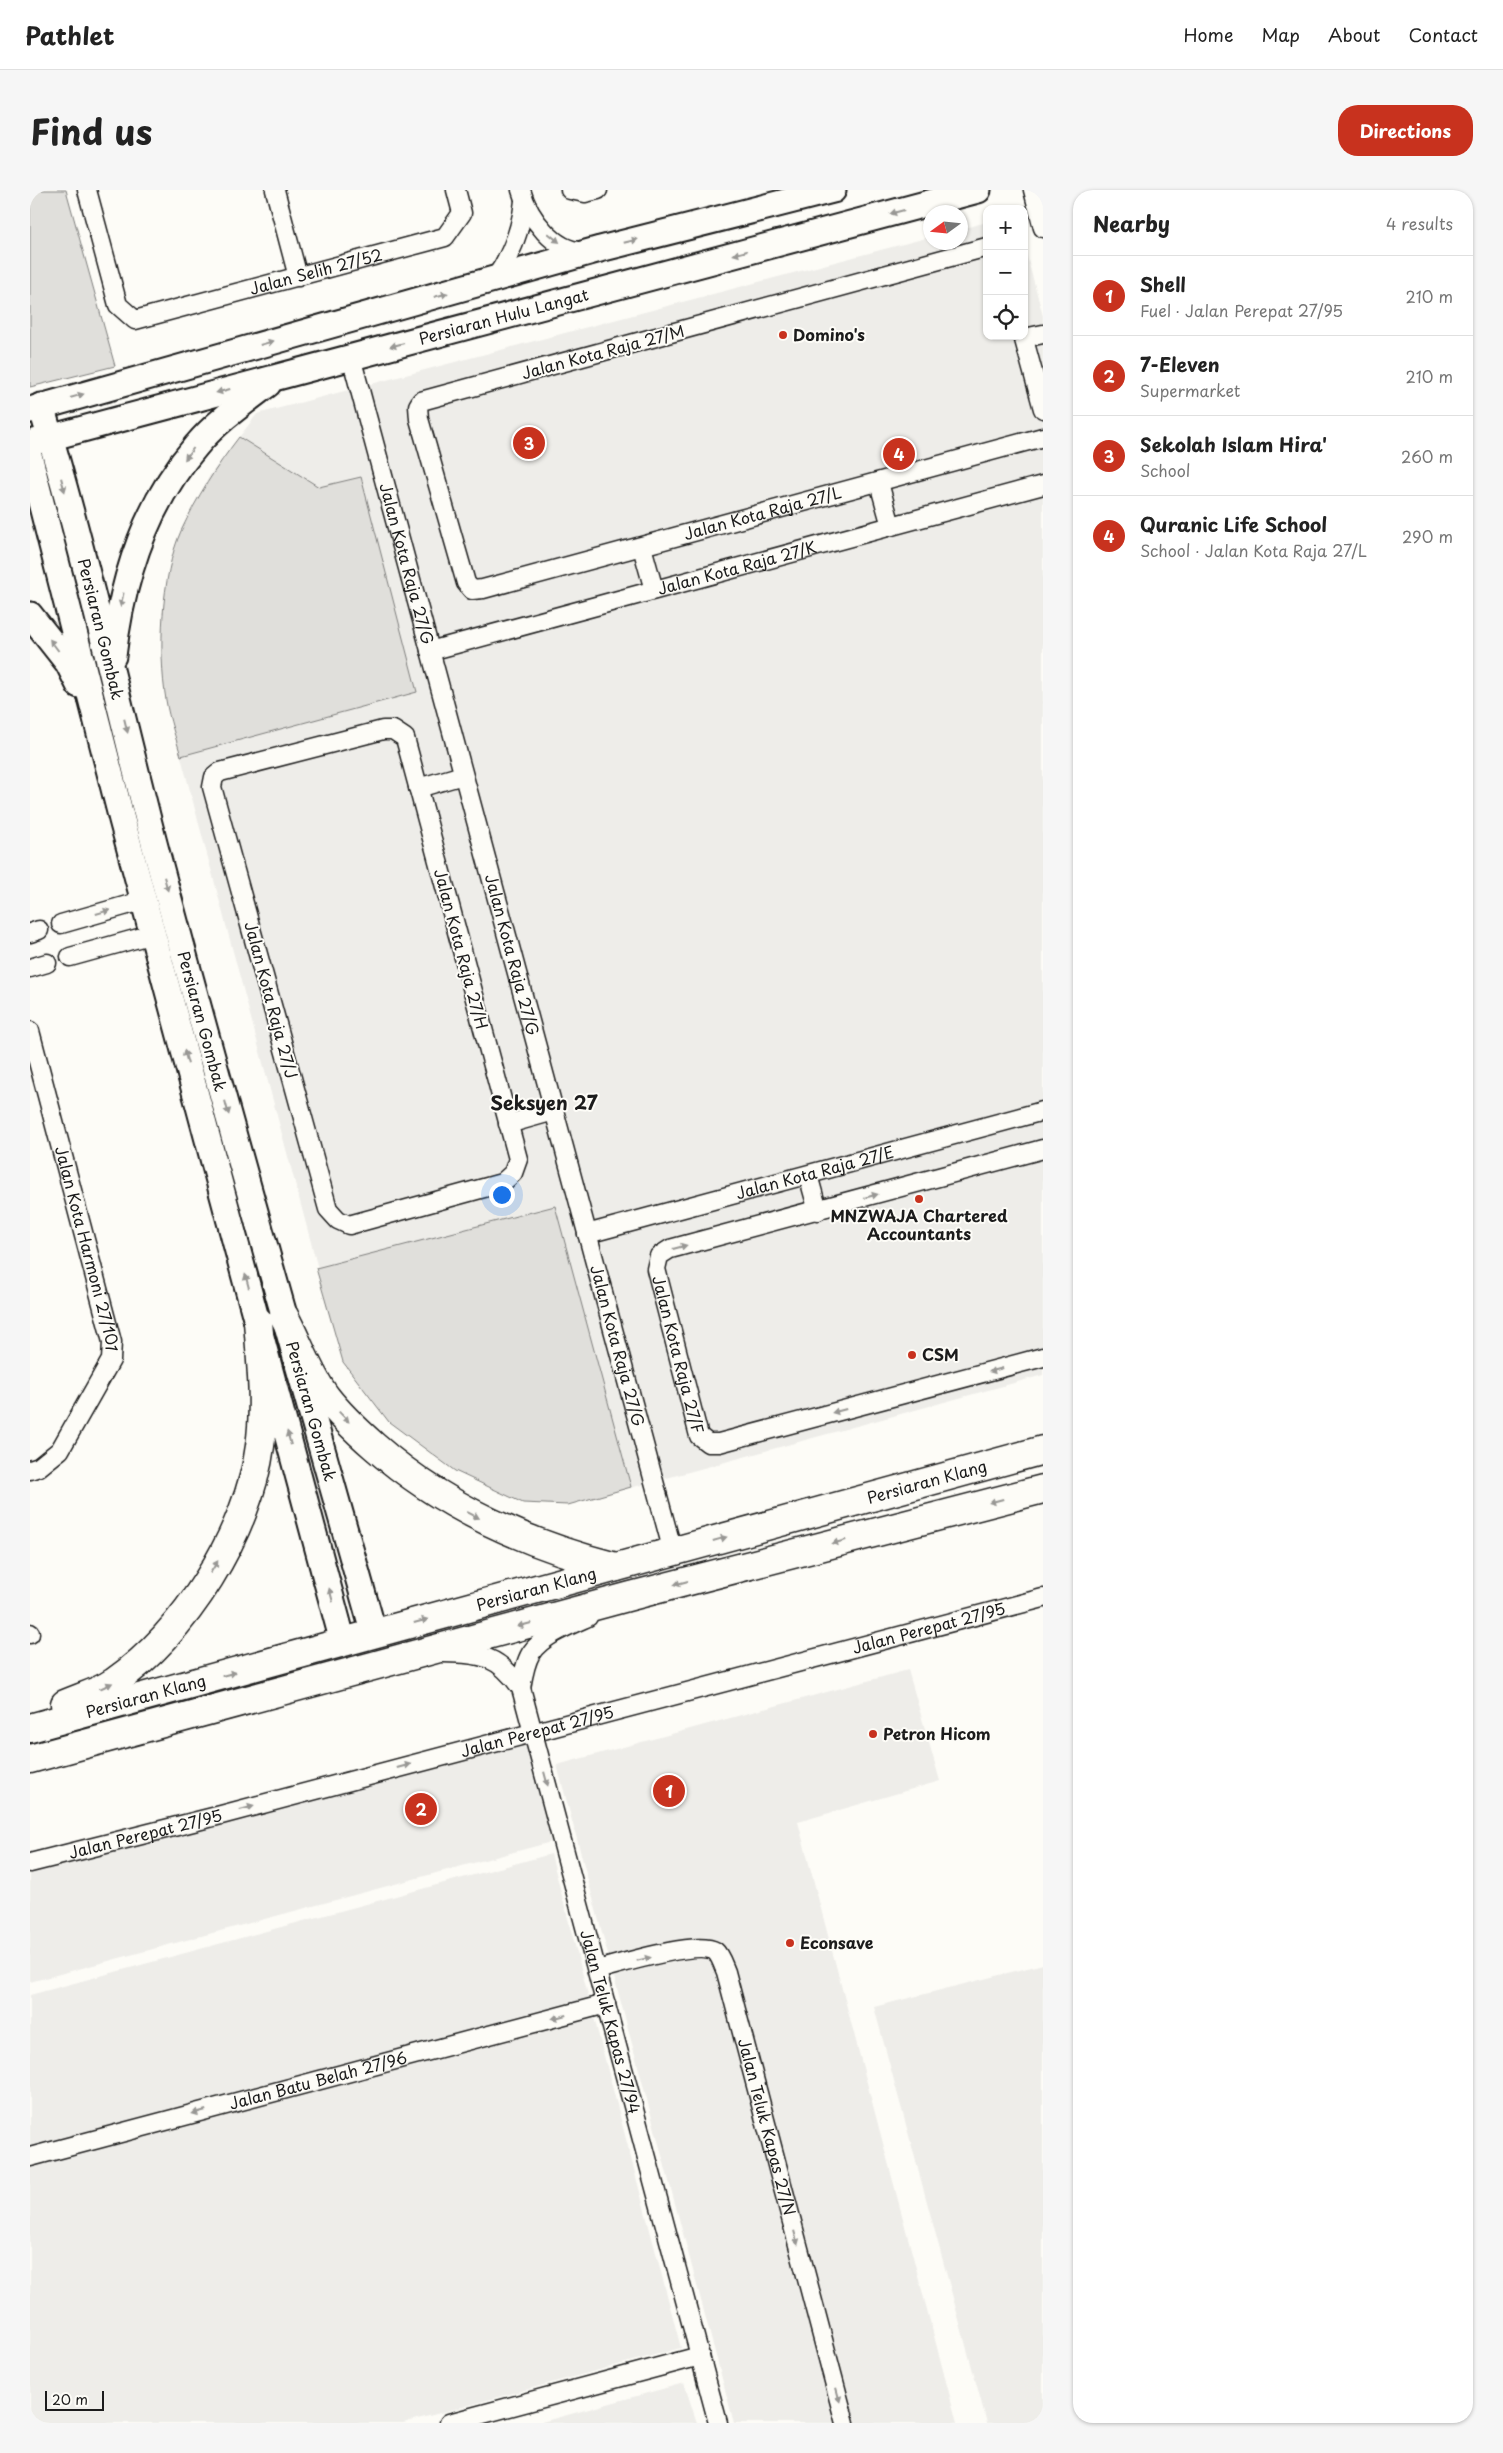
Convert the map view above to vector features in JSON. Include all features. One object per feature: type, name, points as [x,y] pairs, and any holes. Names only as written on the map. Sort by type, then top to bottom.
[{"type":"main road","points":[[35,408],[600,249],[833,190]]},
{"type":"main road","name":"Persiaran Hulu Langat","points":[[40,440],[978,190]]},
{"type":"main road","points":[[112,670],[117,624],[127,574],[146,524],[170,480],[196,445],[225,418],[278,376]]},
{"type":"main road","name":"Persiaran Gombak","points":[[35,408],[40,440],[112,670],[156,848],[284,1316],[374,1634]]},
{"type":"main road","name":"Persiaran Gombak","points":[[30,459],[153,934],[343,1642]]},
{"type":"main road","points":[[30,615],[68,663],[96,718]]},
{"type":"main road","points":[[284,1316],[325,1396],[343,1417],[404,1472],[441,1498],[478,1517],[549,1548],[619,1568]]},
{"type":"main road","points":[[30,1721],[111,1684],[140,1662],[184,1613],[217,1564],[240,1520],[252,1486],[260,1448],[264,1407],[258,1322]]},
{"type":"main road","name":"Persiaran Klang","points":[[30,1728],[619,1568],[1043,1450]]},
{"type":"main road","name":"Persiaran Klang","points":[[30,1759],[631,1596],[1043,1489]]},
{"type":"street","name":"Jalan Selih 27/52","points":[[87,190],[118,305],[135,320],[445,237],[462,213],[456,190]]},
{"type":"street","points":[[275,190],[298,277]]},
{"type":"street","points":[[1033,190],[1043,228]]},
{"type":"street","points":[[522,195],[539,226],[567,248],[582,251],[600,249]]},
{"type":"street","points":[[494,280],[509,260],[522,220],[522,195]]},
{"type":"street","name":"Jalan Kota Raja 27/M","points":[[483,589],[472,590],[466,583],[419,419],[418,406],[421,401],[983,249]]},
{"type":"street","points":[[1028,336],[1043,334]]},
{"type":"street","points":[[1024,340],[1043,409]]},
{"type":"street","name":"Jalan Kota Raja 27/G","points":[[351,357],[673,1552]]},
{"type":"street","name":"Jalan Kota Raja 27/L","points":[[483,589],[1043,437]]},
{"type":"street","points":[[879,483],[891,526]]},
{"type":"street","name":"Jalan Kota Raja 27/K","points":[[430,651],[1043,486]]},
{"type":"street","points":[[642,547],[654,590]]},
{"type":"street","name":"Jalan Kota Raja 27/J","points":[[393,730],[383,730],[220,772],[214,777],[212,787],[328,1208],[338,1220],[349,1225],[502,1183],[513,1173]]},
{"type":"street","name":"Jalan Kota Raja 27/H","points":[[393,730],[405,738],[518,1160],[513,1173]]},
{"type":"street","points":[[418,788],[464,775]]},
{"type":"street","points":[[61,924],[145,900]]},
{"type":"street","points":[[70,957],[153,934]]},
{"type":"street","points":[[30,968],[48,963]]},
{"type":"street","name":"Jalan Kota Harmoni 27/101","points":[[30,1031],[112,1342],[111,1360],[60,1450],[39,1467],[30,1470]]},
{"type":"street","points":[[508,1124],[554,1111]]},
{"type":"street","name":"Jalan Kota Raja 27/E","points":[[587,1234],[1043,1112]]},
{"type":"street","name":"Jalan Kota Raja 27/F","points":[[1043,1149],[670,1250],[659,1256],[656,1269],[699,1436],[708,1443],[719,1443],[1043,1357]]},
{"type":"street","points":[[808,1175],[818,1211]]},
{"type":"street","points":[[521,1688],[524,1669],[531,1652],[550,1637],[631,1596]]},
{"type":"street","name":"Jalan Perepat 27/95","points":[[30,1863],[1043,1598]]},
{"type":"street","points":[[421,1653],[487,1656],[509,1670],[521,1688]]},
{"type":"street","name":"Jalan Teluk Kapas 27/94","points":[[521,1688],[718,2423]]},
{"type":"street","name":"Jalan Teluk Kapas 27/N","points":[[597,1970],[688,1948],[706,1947],[717,1952],[726,1972],[845,2423]]},
{"type":"street","name":"Jalan Batu Belah 27/96","points":[[30,2157],[606,2004]]},
{"type":"street","points":[[449,2423],[700,2356]]},
{"type":"shaded area","points":[[30,190],[66,190],[115,366],[30,387]]},
{"type":"shaded area","points":[[983,223],[983,340],[1028,340],[1028,260],[1043,316],[1043,1375],[568,1505],[523,1503],[455,1471],[389,1422],[343,1362],[166,701],[162,653],[165,590],[180,533],[210,475],[257,414],[923,239],[923,250],[968,250],[968,227]]},
{"type":"shaded area","points":[[239,437],[319,487],[361,477],[417,692],[181,756],[167,707],[162,660],[163,614],[169,570],[181,531],[200,494]]},
{"type":"shaded area","points":[[555,1206],[631,1487],[568,1505],[523,1503],[455,1471],[389,1422],[343,1362],[316,1268]]},
{"type":"shaded area","points":[[908,1670],[940,1781],[798,1822],[957,2423],[734,2423],[557,1765]]},
{"type":"shaded area","points":[[527,1741],[555,1841],[30,1982],[30,1870]]},
{"type":"shaded area","points":[[551,1854],[681,2348],[403,2423],[30,2423],[30,1995]]},
{"type":"shaded area","points":[[1043,1964],[1043,2423],[987,2423],[874,2007]]},
{"type":"shaded area","points":[[684,2383],[697,2423],[538,2423]]},
{"type":"place","name":"Domino's","points":[[783,335]]},
{"type":"place","name":"Sekolah Islam Hira'","points":[[529,443]]},
{"type":"place","name":"Quranic Life School","points":[[899,454]]},
{"type":"place","name":"MNZWAJA Chartered Accountants","points":[[919,1199]]},
{"type":"place","name":"CSM","points":[[912,1355]]},
{"type":"place","name":"Petron Hicom","points":[[873,1734]]},
{"type":"place","name":"Shell","points":[[669,1791]]},
{"type":"place","name":"7-Eleven","points":[[421,1809]]},
{"type":"place","name":"Econsave","points":[[790,1943]]},
{"type":"district","name":"Seksyen 27","points":[[544,1103]]}]
